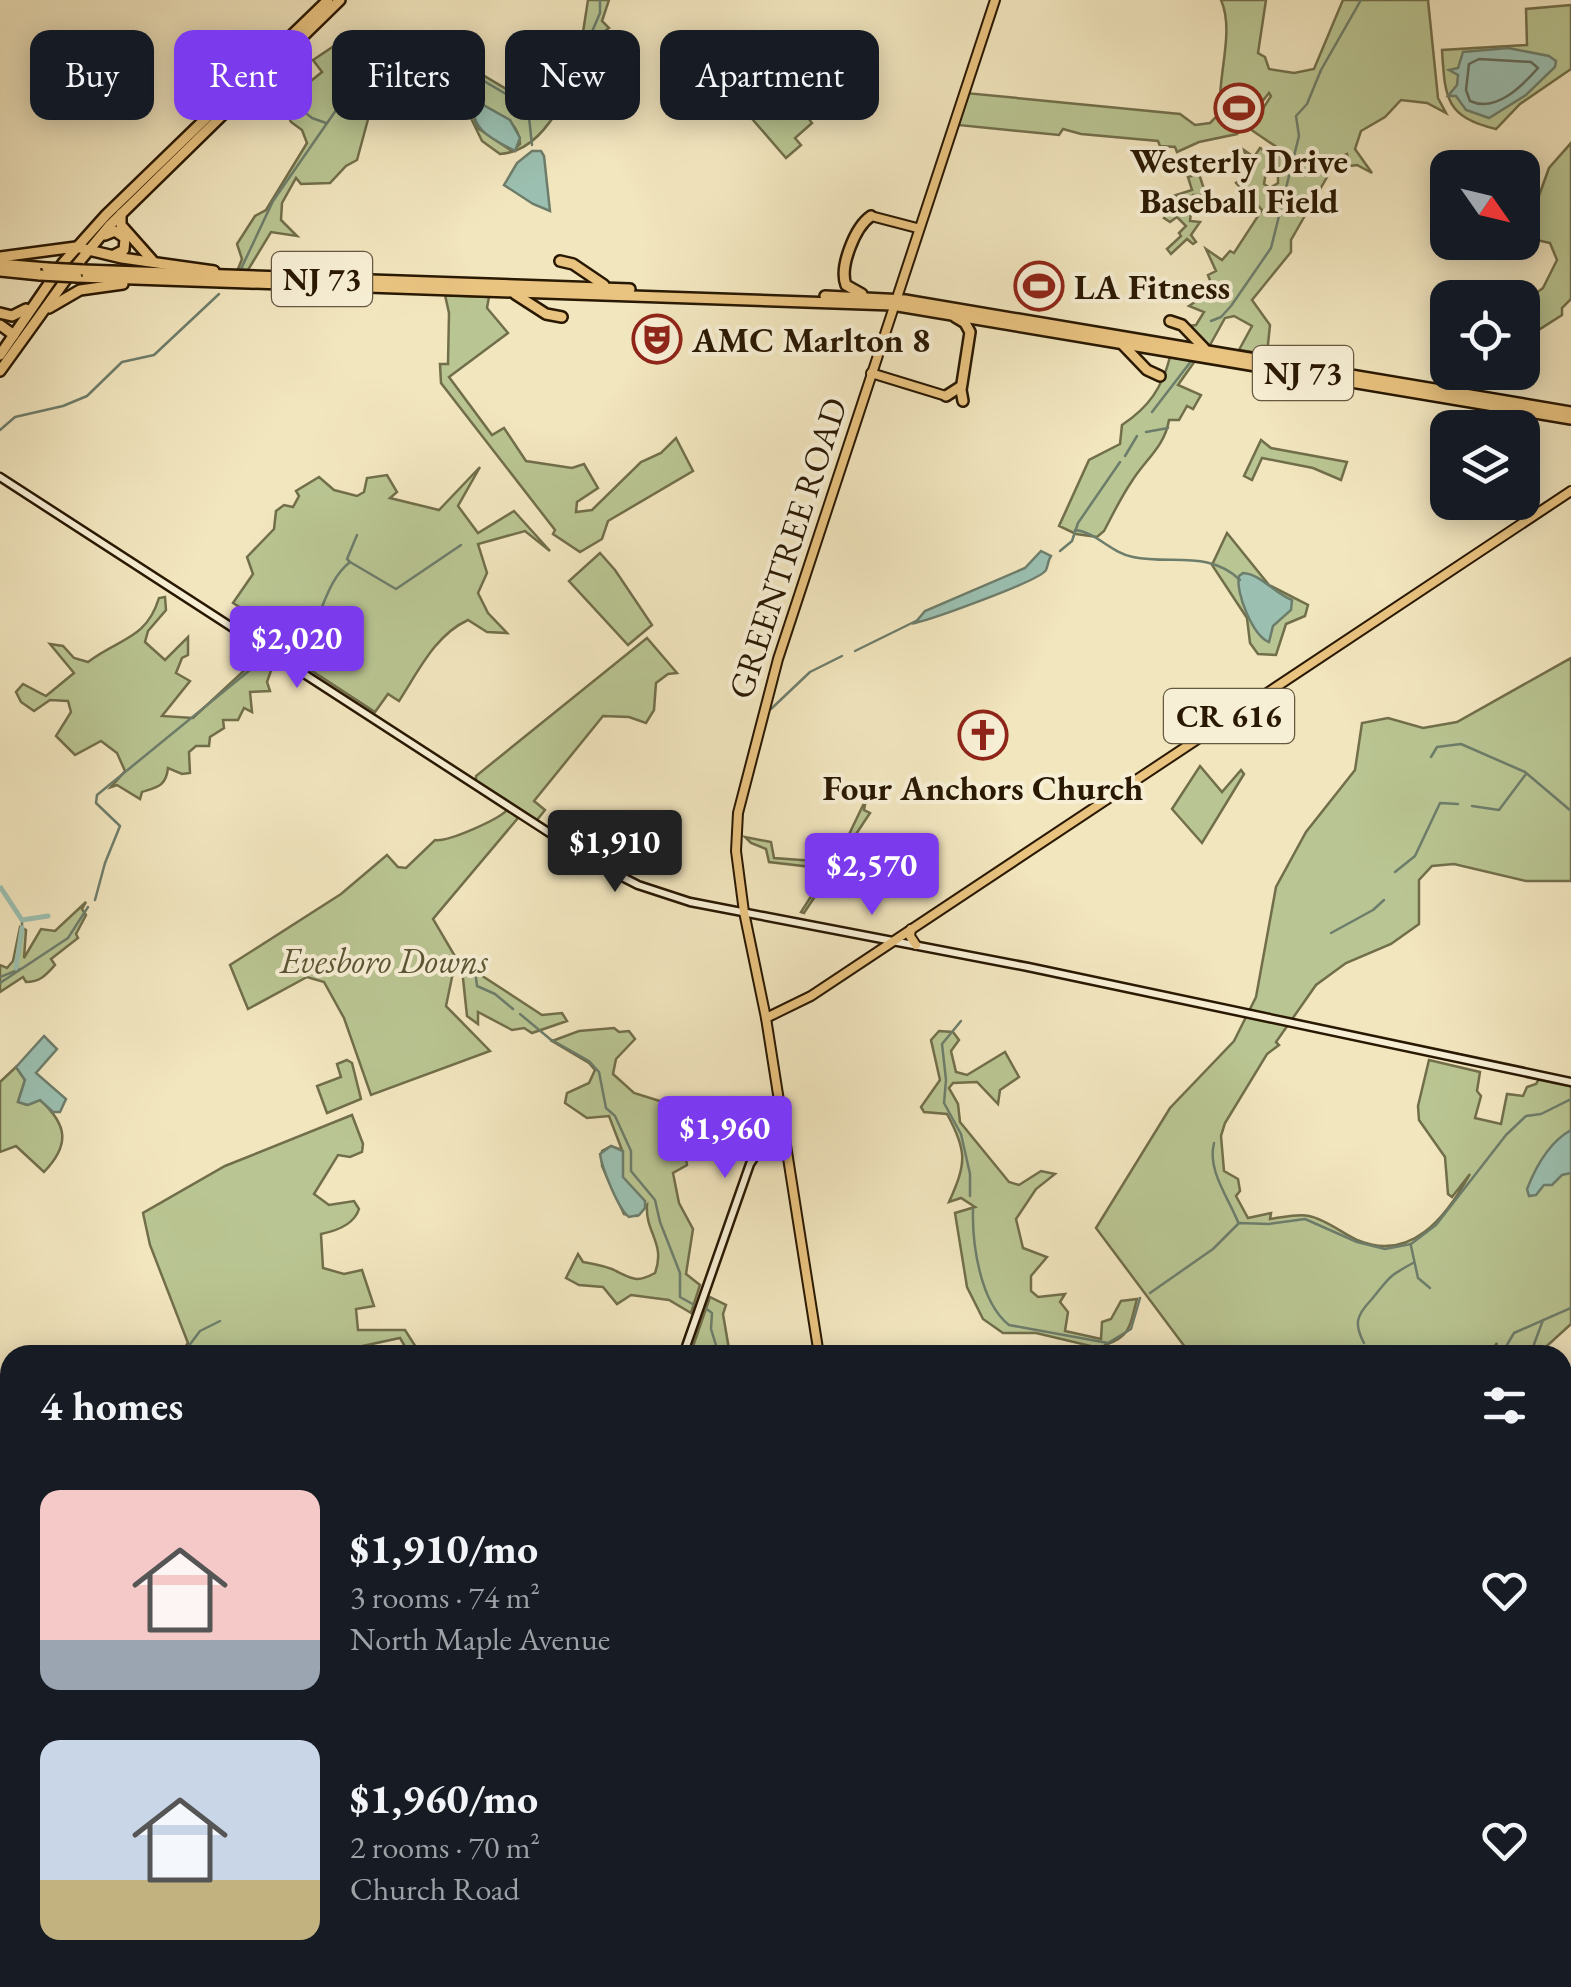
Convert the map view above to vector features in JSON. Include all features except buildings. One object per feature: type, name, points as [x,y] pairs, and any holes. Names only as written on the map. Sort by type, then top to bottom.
[{"type":"highway","points":[[0,354],[76,247],[328,0]]},
{"type":"highway","points":[[0,372],[88,251],[123,212],[340,0]]},
{"type":"highway","points":[[123,212],[120,223],[144,254],[157,262]]},
{"type":"highway","points":[[871,216],[859,230],[843,281],[851,289],[874,298]]},
{"type":"highway","points":[[854,217],[859,230]]},
{"type":"highway","points":[[88,251],[108,232],[124,235],[124,250],[105,255]]},
{"type":"highway","points":[[0,267],[76,247],[234,276]]},
{"type":"highway","points":[[560,261],[574,264],[611,288]]},
{"type":"highway","name":"NJ 73","points":[[0,267],[18,273],[44,271]]},
{"type":"highway","name":"NJ 73","points":[[0,267],[178,280],[893,302],[1571,415]]},
{"type":"highway","name":"NJ 73","points":[[80,274],[874,298],[1111,341],[1571,415]]},
{"type":"highway","points":[[292,284],[325,279]]},
{"type":"highway","points":[[30,328],[56,302],[80,290],[178,280]]},
{"type":"highway","points":[[498,291],[518,295],[546,314],[562,317]]},
{"type":"highway","points":[[0,313],[19,314],[36,300]]},
{"type":"highway","points":[[943,312],[961,320],[970,332],[962,401]]},
{"type":"highway","points":[[1170,321],[1182,324],[1197,344],[1211,352]]},
{"type":"highway","points":[[0,325],[14,335]]},
{"type":"highway","points":[[1111,341],[1127,348],[1147,370],[1160,376]]},
{"type":"highway","points":[[946,396],[956,393],[962,385]]},
{"type":"main road","name":"GREENTREE ROAD","points":[[817,1345],[766,1018],[744,912],[736,837],[744,782],[778,659],[994,0]]},
{"type":"main road","points":[[871,216],[917,228]]},
{"type":"main road","points":[[871,373],[946,396]]},
{"type":"main road","points":[[0,477],[599,865],[665,894],[1571,1082]]},
{"type":"main road","name":"CR 616","points":[[766,1018],[800,1003],[1571,491]]},
{"type":"main road","points":[[912,929],[910,936],[916,945]]},
{"type":"main road","points":[[742,963],[757,969]]},
{"type":"main road","points":[[686,1345],[750,1164],[766,1140],[783,1126]]},
{"type":"green space","points":[[588,0],[609,0],[602,21],[609,28],[583,30]]},
{"type":"green space","points":[[1221,0],[1266,0],[1258,53],[1265,57],[1269,69],[1294,73],[1314,69],[1343,0],[1428,0],[1438,98],[1446,113],[1427,103],[1401,100],[1385,117],[1361,131],[1355,149],[1372,173],[1357,165],[1350,166],[1347,154],[1338,158],[1291,240],[1291,252],[1252,300],[1270,325],[1267,354],[1239,350],[1252,326],[1234,316],[1225,318],[1210,345],[1191,342],[1195,339],[1189,326],[1196,325],[1204,312],[1189,306],[1195,302],[1194,295],[1205,289],[1207,293],[1212,286],[1208,275],[1216,271],[1206,249],[1222,260],[1230,251],[1234,253],[1262,210],[1236,183],[1244,177],[1239,166],[1248,163],[1244,150],[1254,157],[1260,148],[1269,154],[1264,184],[1270,188],[1278,183],[1278,148],[1250,129],[1271,96],[1269,93],[1237,134],[1199,142],[1177,152],[1175,147],[1160,146],[1158,141],[1063,129],[1059,135],[958,125],[966,93],[1180,114],[1195,125],[1210,123],[1220,113],[1226,40]]},
{"type":"green space","points":[[1571,5],[1571,69],[1520,104],[1496,129],[1457,111],[1447,92],[1442,50],[1527,45],[1526,9]]},
{"type":"green space","points":[[332,47],[332,120],[368,120],[357,160],[330,183],[301,184],[296,178],[282,203],[281,220],[297,236],[271,232],[248,270],[238,269],[242,259],[237,244],[255,216],[266,210],[307,143],[302,130],[290,120],[312,120],[312,80],[322,72],[313,60]]},
{"type":"green space","points":[[485,76],[505,88],[505,118],[485,106]]},
{"type":"green space","points":[[472,120],[512,151],[520,144],[519,136],[507,120],[551,120],[530,143],[511,152],[500,154],[482,141]]},
{"type":"green space","points":[[753,120],[810,120],[812,123],[795,138],[801,145],[786,158]]},
{"type":"green space","points":[[1571,143],[1571,299],[1562,308],[1562,315],[1540,329],[1540,290],[1557,260],[1550,243],[1540,241],[1540,193],[1549,168]]},
{"type":"green space","points":[[1199,174],[1206,195],[1193,195],[1190,221],[1200,222],[1191,235],[1196,242],[1187,239],[1171,254],[1167,249],[1186,226],[1177,217],[1170,222],[1164,218],[1176,197],[1173,196],[1192,190],[1188,177]]},
{"type":"green space","points":[[445,295],[489,297],[487,308],[508,333],[449,377],[492,435],[504,428],[526,461],[572,468],[584,464],[598,488],[577,502],[576,512],[592,510],[641,462],[661,453],[676,438],[693,471],[608,521],[602,539],[580,552],[553,534],[555,530],[441,383],[440,364],[448,364],[449,313]]},
{"type":"green space","points":[[1170,357],[1195,361],[1178,385],[1201,395],[1193,409],[1187,406],[1179,420],[1169,420],[1159,445],[1128,487],[1104,531],[1097,537],[1059,526],[1089,460],[1120,444],[1122,425],[1153,396]]},
{"type":"green space","points":[[1261,440],[1271,448],[1347,462],[1341,480],[1313,468],[1262,458],[1252,480],[1244,476]]},
{"type":"green space","points":[[480,467],[458,506],[478,533],[514,511],[550,551],[525,531],[478,544],[487,573],[478,593],[488,613],[507,633],[487,632],[468,620],[456,627],[428,655],[399,701],[388,694],[375,712],[237,622],[244,610],[233,603],[253,574],[247,557],[274,529],[276,511],[284,505],[293,507],[299,496],[296,491],[319,477],[334,490],[357,496],[364,492],[367,478],[387,475],[397,492],[390,498],[439,510]]},
{"type":"green space","points":[[1227,533],[1269,585],[1308,605],[1305,616],[1286,624],[1276,655],[1258,654],[1250,643],[1247,618],[1212,565]]},
{"type":"green space","points":[[600,553],[652,625],[628,645],[569,581]]},
{"type":"green space","points":[[165,597],[166,610],[148,631],[145,642],[165,660],[188,637],[188,655],[182,658],[176,673],[190,681],[162,716],[193,718],[262,654],[274,662],[267,682],[270,691],[250,692],[252,712],[244,708],[238,720],[223,720],[224,728],[210,737],[209,746],[196,746],[189,752],[190,773],[168,768],[163,782],[142,792],[140,799],[117,785],[111,787],[125,771],[117,753],[101,741],[75,755],[56,736],[71,712],[68,701],[50,700],[34,711],[21,702],[16,692],[23,684],[46,696],[74,673],[50,644],[63,646],[74,658],[88,662],[139,630],[159,598]]},
{"type":"green space","points":[[647,638],[677,673],[656,683],[654,710],[646,723],[629,717],[603,716],[534,801],[545,810],[537,820],[476,781],[476,776]]},
{"type":"green space","points":[[1571,658],[1571,881],[1526,881],[1454,864],[1432,866],[1419,880],[1419,924],[1391,944],[1346,963],[1316,985],[1276,1042],[1279,1045],[1267,1054],[1225,1123],[1221,1136],[1224,1171],[1238,1179],[1240,1191],[1236,1196],[1248,1218],[1271,1213],[1270,1219],[1309,1216],[1376,1246],[1410,1241],[1438,1220],[1470,1174],[1452,1197],[1448,1194],[1445,1157],[1419,1120],[1418,1106],[1429,1060],[1480,1072],[1477,1091],[1481,1096],[1475,1118],[1501,1124],[1507,1094],[1523,1096],[1527,1087],[1536,1084],[1541,1076],[1571,1082],[1571,1324],[1548,1345],[1184,1345],[1096,1228],[1170,1108],[1234,1041],[1256,997],[1276,887],[1306,832],[1355,770],[1362,723],[1388,718],[1423,728],[1457,722]]},
{"type":"green space","points":[[1200,766],[1222,792],[1241,770],[1244,774],[1202,843],[1172,809]]},
{"type":"green space","points":[[866,799],[864,810],[870,813],[804,913],[801,912],[826,873],[820,868],[769,862],[766,849],[745,837],[771,842],[774,858],[829,862],[841,851]]},
{"type":"green space","name":"Evesboro Downs","points":[[507,810],[518,818],[433,919],[456,958],[446,1006],[490,1051],[371,1095],[344,1018],[324,982],[307,977],[248,1009],[230,965],[341,894],[387,855],[398,867],[406,868],[435,840],[473,829]]},
{"type":"green space","points":[[86,902],[78,938],[51,959],[55,965],[49,972],[31,982],[23,977],[0,992],[0,965],[7,968],[13,961],[20,927],[26,930],[24,958],[41,929],[55,931]]},
{"type":"green space","points":[[470,968],[542,1015],[562,1013],[567,1021],[532,1033],[524,1028],[512,1030],[478,1012],[478,1024],[467,1016],[462,969]]},
{"type":"green space","points":[[579,1031],[629,1031],[635,1039],[616,1059],[613,1074],[634,1093],[666,1103],[668,1124],[685,1156],[687,1165],[673,1173],[679,1203],[693,1229],[686,1274],[700,1285],[691,1313],[669,1300],[631,1295],[617,1304],[603,1287],[579,1285],[566,1278],[578,1254],[583,1262],[635,1279],[655,1273],[658,1263],[647,1205],[637,1216],[624,1214],[602,1166],[602,1151],[611,1146],[622,1150],[609,1116],[587,1118],[565,1103],[567,1093],[589,1083],[595,1070],[552,1041]]},
{"type":"green space","points":[[939,1031],[953,1032],[959,1040],[951,1051],[956,1072],[967,1075],[1005,1052],[1019,1077],[1000,1090],[998,1104],[977,1082],[953,1083],[949,1088],[958,1104],[960,1122],[1009,1182],[1019,1185],[1041,1171],[1055,1174],[1036,1189],[1016,1219],[1023,1248],[1047,1257],[1031,1276],[1031,1291],[1038,1297],[1065,1294],[1060,1302],[1068,1312],[1065,1331],[1101,1339],[1102,1322],[1111,1319],[1121,1301],[1137,1299],[1131,1322],[1120,1338],[1105,1345],[1087,1345],[1036,1333],[1003,1333],[983,1319],[967,1287],[955,1213],[975,1207],[961,1198],[949,1202],[961,1167],[959,1138],[947,1114],[924,1112],[921,1107],[940,1080],[931,1040]]},
{"type":"green space","points":[[347,1060],[352,1063],[361,1099],[327,1113],[317,1086],[341,1077],[337,1064]]},
{"type":"green space","points":[[16,1067],[25,1080],[18,1102],[27,1105],[40,1100],[60,1127],[62,1144],[44,1172],[16,1146],[0,1152],[0,1082]]},
{"type":"green space","points":[[352,1115],[363,1144],[362,1152],[350,1157],[338,1155],[314,1194],[329,1205],[354,1201],[359,1209],[349,1223],[321,1234],[323,1268],[344,1274],[362,1270],[374,1306],[356,1309],[358,1330],[405,1330],[415,1345],[404,1345],[400,1338],[367,1345],[186,1345],[150,1245],[143,1213],[225,1166]]},
{"type":"green space","points":[[710,1297],[726,1305],[723,1314],[728,1345],[693,1345]]},
{"type":"water","points":[[1508,48],[1549,56],[1556,61],[1555,67],[1526,95],[1489,118],[1466,110],[1456,96],[1448,96],[1457,85],[1458,75],[1449,70],[1458,68],[1463,52]]},
{"type":"water","points":[[485,106],[510,120],[520,138],[515,151],[491,137],[475,120],[485,120]]},
{"type":"water","points":[[532,151],[541,151],[544,156],[550,211],[504,185],[517,163]]},
{"type":"water","points":[[1041,551],[1051,556],[1046,570],[1039,575],[915,623],[925,611],[1025,568]]},
{"type":"water","points":[[1243,573],[1292,600],[1291,610],[1273,626],[1269,642],[1251,623],[1243,602],[1238,583]]},
{"type":"water","points":[[44,1036],[57,1049],[36,1073],[66,1099],[60,1112],[53,1112],[40,1100],[28,1105],[18,1102],[25,1080],[16,1067]]},
{"type":"water","points":[[1571,1130],[1571,1173],[1529,1196],[1527,1189],[1544,1155]]},
{"type":"water","points":[[611,1146],[623,1151],[623,1177],[645,1201],[639,1215],[629,1217],[625,1213],[607,1179],[600,1154]]},
{"type":"waterway","points":[[593,30],[600,13],[600,0]]},
{"type":"waterway","points":[[1211,321],[1231,306],[1271,248],[1299,136],[1296,116],[1307,104],[1321,70],[1361,0]]},
{"type":"waterway","points":[[485,82],[505,93]]},
{"type":"waterway","points":[[240,271],[273,201],[332,116]]},
{"type":"waterway","points":[[312,118],[326,123]]},
{"type":"waterway","points":[[529,120],[532,145]]},
{"type":"waterway","points":[[0,430],[15,417],[87,396],[122,362],[154,355],[219,294]]},
{"type":"waterway","points":[[1152,412],[1192,360]]},
{"type":"waterway","points":[[1146,432],[1168,428]]},
{"type":"waterway","points":[[1125,456],[1137,436]]},
{"type":"waterway","points":[[1060,551],[1072,541],[1078,523],[1120,462]]},
{"type":"waterway","points":[[1075,530],[1090,534],[1125,555],[1203,562],[1240,580]]},
{"type":"waterway","points":[[279,649],[295,653],[304,643],[333,582],[350,562],[347,559],[357,535]]},
{"type":"waterway","points":[[350,562],[396,589],[461,545]]},
{"type":"waterway","points":[[855,651],[918,620]]},
{"type":"waterway","points":[[771,709],[810,672],[842,656]]},
{"type":"waterway","points":[[95,900],[120,826],[96,803],[97,795],[250,670],[271,658]]},
{"type":"waterway","points":[[1431,757],[1437,747],[1461,744],[1525,772],[1571,811]]},
{"type":"waterway","points":[[1472,806],[1499,810],[1526,774]]},
{"type":"waterway","points":[[1395,872],[1415,856],[1440,803],[1458,804]]},
{"type":"waterway","points":[[1,888],[22,920],[48,916]]},
{"type":"waterway","points":[[1331,933],[1384,900]]},
{"type":"waterway","points":[[0,983],[68,938],[88,907]]},
{"type":"waterway","points":[[22,920],[22,928]]},
{"type":"waterway","points":[[16,968],[22,928]]},
{"type":"waterway","points":[[474,963],[477,986],[513,1009]]},
{"type":"waterway","points":[[0,977],[20,969]]},
{"type":"waterway","points":[[520,1014],[599,1072],[606,1108],[615,1116],[631,1151],[631,1171],[655,1200],[680,1273],[680,1297],[696,1306]]},
{"type":"waterway","points":[[961,1021],[942,1044],[944,1103],[961,1134],[970,1174],[970,1196]]},
{"type":"waterway","points":[[1150,1293],[1213,1249],[1239,1223],[1305,1219],[1357,1242],[1385,1249],[1411,1244],[1436,1225],[1506,1135],[1526,1116],[1541,1114],[1571,1099]]},
{"type":"waterway","points":[[1214,1143],[1216,1173],[1238,1222]]},
{"type":"waterway","points":[[973,1209],[980,1272],[991,1302],[1009,1325],[1108,1343],[1131,1329],[1140,1298]]},
{"type":"waterway","points":[[1411,1246],[1418,1278],[1430,1288]]},
{"type":"waterway","points":[[1364,1343],[1358,1325],[1362,1311],[1389,1279],[1413,1263]]},
{"type":"waterway","points":[[704,1307],[712,1313],[716,1345]]},
{"type":"waterway","points":[[1507,1345],[1514,1333],[1571,1308]]},
{"type":"waterway","points":[[1534,1345],[1543,1320]]},
{"type":"waterway","points":[[190,1345],[200,1331],[220,1321]]},
{"type":"place","name":"Westerly Drive Baseball Field","points":[[1239,108]]},
{"type":"place","name":"LA Fitness","points":[[1039,286]]},
{"type":"place","name":"AMC Marlton 8","points":[[657,339]]},
{"type":"place","name":"Four Anchors Church","points":[[983,735]]}]
